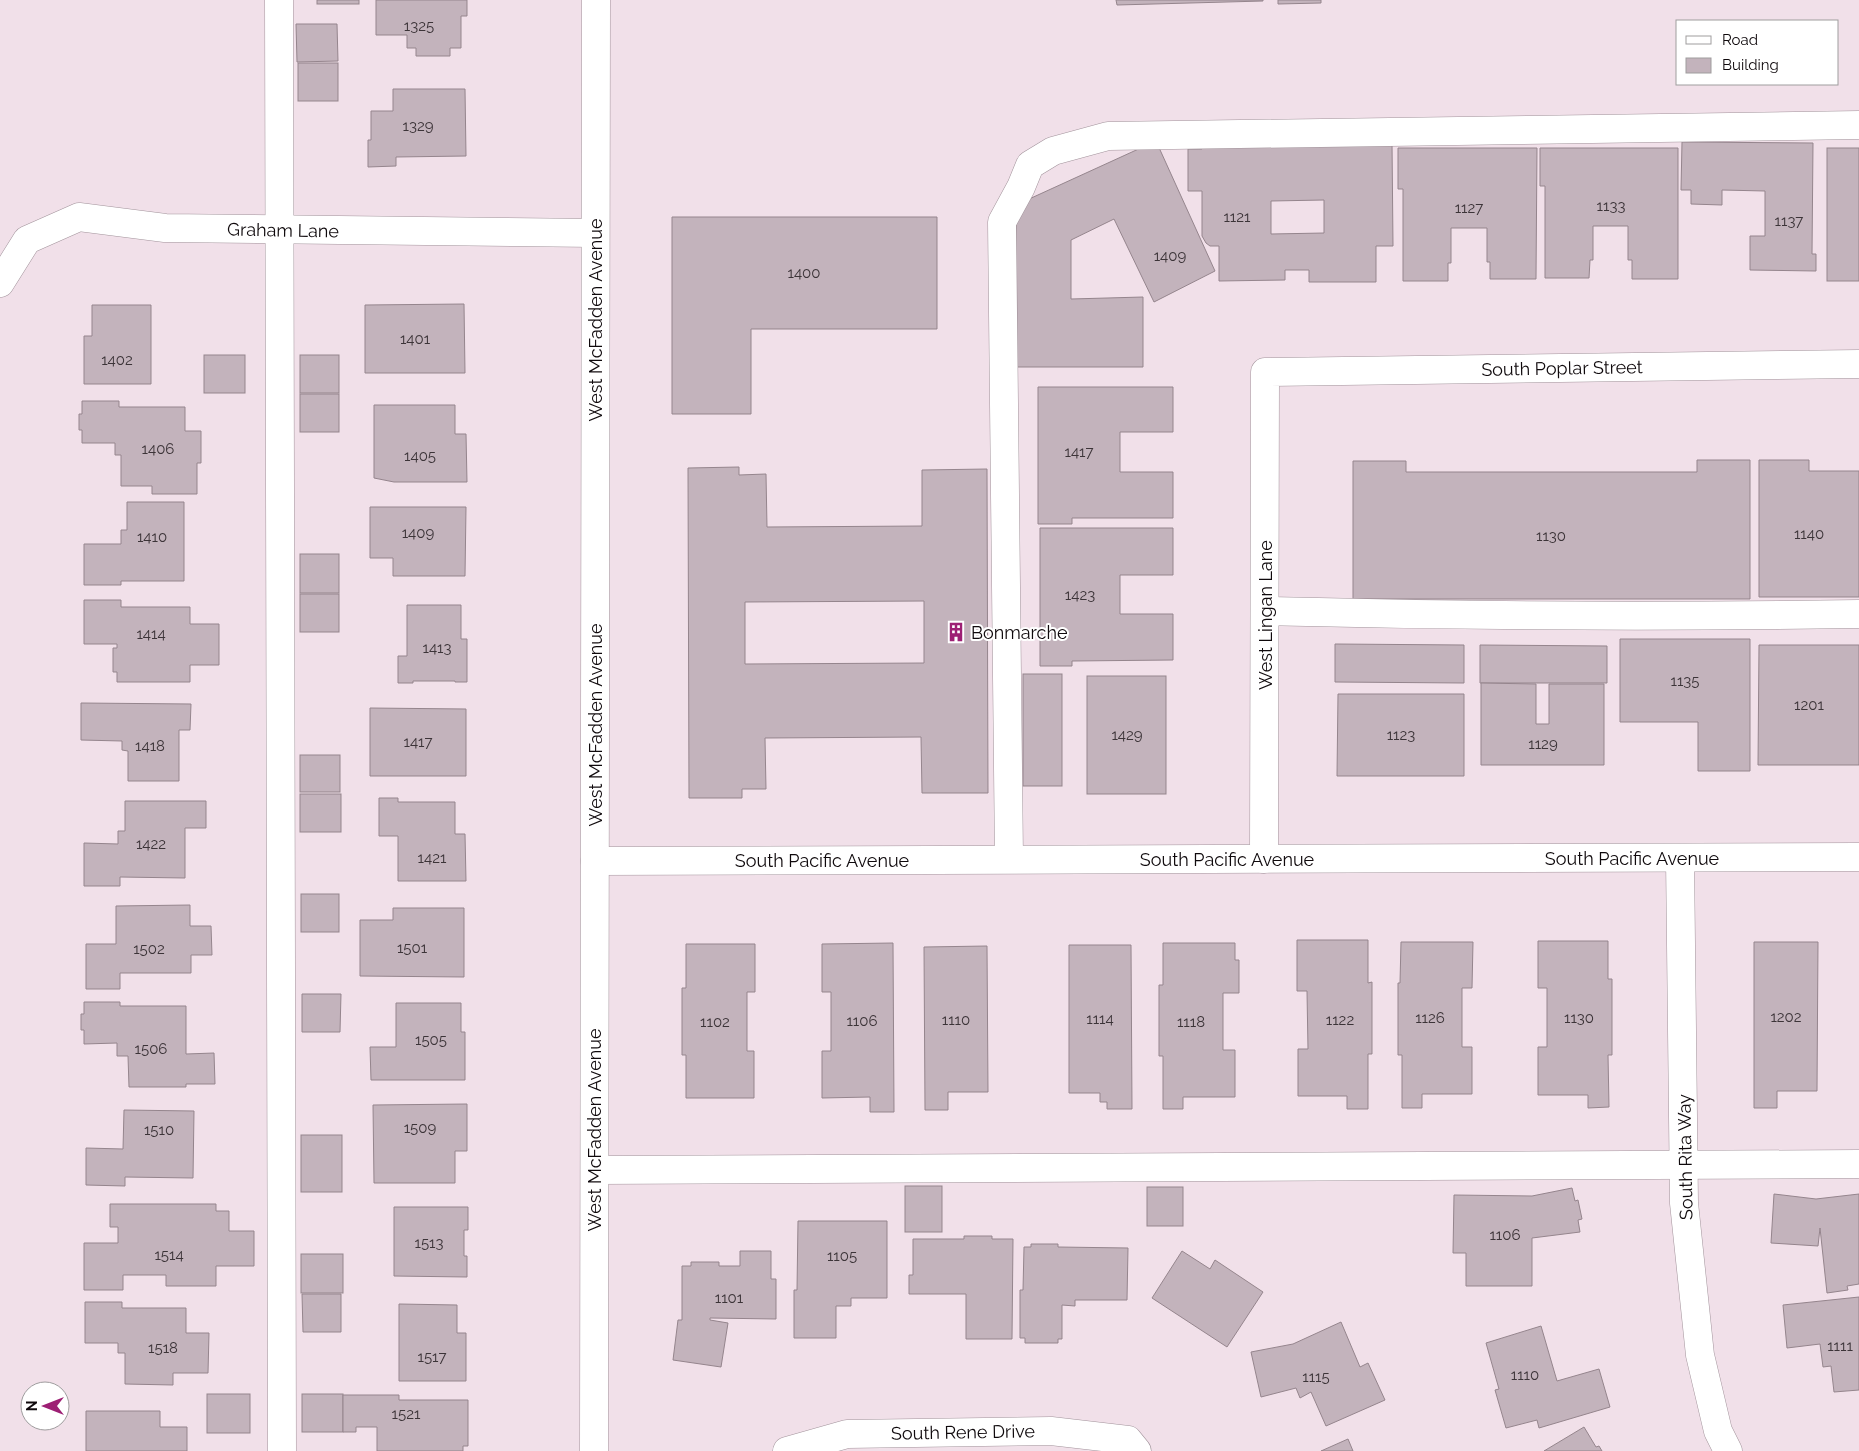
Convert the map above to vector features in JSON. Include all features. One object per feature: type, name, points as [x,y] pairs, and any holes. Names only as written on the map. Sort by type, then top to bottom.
[{"type":"street","points":[[279,0],[282,1451]]},
{"type":"street","name":"West McFadden Avenue","points":[[594,1451],[596,0]]},
{"type":"street","points":[[1009,859],[1002,222],[1021,187],[1030,165],[1054,151],[1108,136],[1859,125]]},
{"type":"street","name":"Graham Lane","points":[[0,283],[27,240],[79,217],[165,228],[595,233]]},
{"type":"street","name":"South Poplar Street","points":[[1265,372],[1859,364]]},
{"type":"street","name":"West Lingan Lane","points":[[1264,859],[1265,372]]},
{"type":"street","points":[[1265,611],[1391,614],[1741,616],[1859,614]]},
{"type":"street","name":"South Pacific Avenue","points":[[594,860],[1859,857]]},
{"type":"street","name":"South Rita Way","points":[[1680,858],[1684,1203],[1700,1354],[1718,1431],[1728,1451]]},
{"type":"street","points":[[594,1170],[1859,1164]]},
{"type":"street","name":"South Rene Drive","points":[[787,1451],[847,1434],[1051,1431],[1128,1440],[1137,1451]]},
{"type":"building","points":[[317,0],[359,0],[359,4],[317,4]]},
{"type":"building","points":[[376,0],[467,0],[467,16],[461,16],[461,48],[450,48],[450,56],[416,56],[416,48],[407,48],[407,35],[376,35]]},
{"type":"building","points":[[1116,0],[1263,0],[1263,1],[1117,5]]},
{"type":"building","points":[[1278,0],[1321,0],[1321,3],[1278,4]]},
{"type":"building","points":[[296,24],[337,24],[338,61],[297,62]]},
{"type":"building","points":[[298,63],[338,63],[338,101],[298,101]]},
{"type":"building","points":[[393,89],[465,89],[466,156],[396,157],[396,166],[368,167],[368,140],[371,140],[371,111],[393,111]]},
{"type":"building","points":[[1156,141],[1215,271],[1154,302],[1114,219],[1071,240],[1071,299],[1143,297],[1143,367],[1017,367],[1016,205]]},
{"type":"building","points":[[1682,142],[1813,143],[1812,254],[1816,254],[1816,271],[1750,270],[1750,236],[1765,236],[1765,191],[1722,190],[1722,205],[1691,204],[1691,190],[1681,190]]},
{"type":"building","points":[[1392,143],[1393,246],[1376,246],[1376,282],[1309,282],[1309,270],[1285,270],[1285,280],[1219,281],[1219,246],[1210,246],[1202,236],[1202,191],[1188,191],[1188,149],[1202,149],[1202,144]],"holes":[[[1324,200],[1324,233],[1271,234],[1271,201]]]},
{"type":"building","points":[[1398,148],[1537,148],[1536,279],[1490,279],[1490,262],[1487,262],[1487,228],[1451,228],[1451,263],[1448,263],[1448,281],[1403,281],[1403,189],[1398,189]]},
{"type":"building","points":[[1540,148],[1678,148],[1678,279],[1632,279],[1632,260],[1628,260],[1628,226],[1593,226],[1593,260],[1590,260],[1589,278],[1545,278],[1545,186],[1540,186]]},
{"type":"building","points":[[1827,148],[1859,148],[1859,281],[1827,281]]},
{"type":"building","points":[[672,217],[937,217],[937,329],[751,329],[751,414],[672,414]]},
{"type":"building","points":[[464,304],[465,373],[365,373],[365,305]]},
{"type":"building","points":[[92,305],[151,305],[151,384],[84,384],[84,336],[92,336]]},
{"type":"building","points":[[204,355],[245,355],[245,393],[204,393]]},
{"type":"building","points":[[300,355],[339,355],[339,393],[300,393]]},
{"type":"building","points":[[1038,387],[1173,387],[1173,432],[1120,432],[1120,472],[1173,472],[1173,518],[1072,518],[1072,524],[1038,524]]},
{"type":"building","points":[[300,394],[339,394],[339,432],[300,432]]},
{"type":"building","points":[[82,401],[119,401],[119,407],[185,407],[185,431],[201,431],[201,463],[197,463],[197,494],[152,494],[152,486],[121,486],[121,455],[115,455],[115,443],[82,443],[82,430],[79,430],[79,414],[82,414]]},
{"type":"building","points":[[374,405],[455,405],[455,434],[466,434],[467,482],[394,482],[374,478]]},
{"type":"building","points":[[1697,460],[1750,460],[1750,599],[1353,599],[1353,461],[1406,461],[1406,472],[1697,472]]},
{"type":"building","points":[[1759,460],[1809,460],[1809,471],[1859,471],[1859,597],[1759,597]]},
{"type":"building","name":"Bonmarche","points":[[739,467],[739,475],[766,474],[767,527],[922,526],[922,470],[987,469],[988,793],[922,793],[921,737],[765,738],[766,789],[742,789],[742,798],[689,798],[688,468]],"holes":[[[924,601],[924,663],[745,664],[745,602]]]},
{"type":"building","points":[[127,502],[184,502],[184,581],[121,581],[121,585],[84,585],[84,544],[121,544],[121,530],[127,530]]},
{"type":"building","points":[[370,507],[466,507],[465,576],[393,576],[393,558],[370,558]]},
{"type":"building","points":[[1040,528],[1173,528],[1173,575],[1120,575],[1120,614],[1173,614],[1173,660],[1072,661],[1072,666],[1040,666]]},
{"type":"building","points":[[300,554],[339,554],[339,593],[300,593]]},
{"type":"building","points":[[300,594],[339,594],[339,632],[300,632]]},
{"type":"building","points":[[84,600],[121,600],[121,607],[190,607],[190,624],[219,624],[219,665],[190,665],[190,682],[117,682],[117,672],[113,672],[113,648],[117,648],[117,644],[84,644]]},
{"type":"building","points":[[407,605],[461,605],[461,639],[467,639],[467,682],[413,681],[413,683],[398,683],[398,656],[407,656]]},
{"type":"building","points":[[1620,639],[1750,639],[1750,771],[1698,771],[1698,722],[1620,722]]},
{"type":"building","points":[[1335,644],[1464,645],[1464,683],[1335,682]]},
{"type":"building","points":[[1480,645],[1607,646],[1607,683],[1480,683]]},
{"type":"building","points":[[1759,645],[1859,645],[1859,765],[1758,765]]},
{"type":"building","points":[[1023,674],[1062,674],[1062,786],[1023,786]]},
{"type":"building","points":[[1087,676],[1166,676],[1166,794],[1087,794]]},
{"type":"building","points":[[1481,683],[1536,684],[1536,724],[1549,724],[1549,684],[1604,684],[1604,765],[1481,765]]},
{"type":"building","points":[[1338,694],[1464,694],[1464,776],[1337,776]]},
{"type":"building","points":[[81,703],[191,704],[190,730],[179,730],[179,781],[128,781],[128,751],[122,750],[122,741],[81,740]]},
{"type":"building","points":[[370,708],[466,709],[466,776],[370,776]]},
{"type":"building","points":[[300,755],[340,755],[340,792],[300,792]]},
{"type":"building","points":[[300,794],[341,794],[341,832],[300,832]]},
{"type":"building","points":[[379,798],[398,798],[398,802],[455,802],[455,834],[465,834],[466,881],[398,881],[398,836],[379,836]]},
{"type":"building","points":[[125,801],[206,801],[206,828],[185,828],[185,878],[120,877],[120,886],[84,886],[84,843],[118,844],[118,831],[125,831]]},
{"type":"building","points":[[301,894],[339,894],[339,932],[301,932]]},
{"type":"building","points":[[190,905],[190,926],[211,926],[212,955],[191,955],[191,973],[120,973],[120,989],[86,989],[86,944],[116,944],[116,906]]},
{"type":"building","points":[[393,908],[464,908],[464,977],[360,976],[360,920],[393,920]]},
{"type":"building","points":[[1297,940],[1368,940],[1368,983],[1372,982],[1372,1054],[1368,1054],[1368,1109],[1347,1109],[1347,1096],[1298,1096],[1298,1049],[1308,1049],[1307,991],[1297,991]]},
{"type":"building","points":[[1538,941],[1608,941],[1608,979],[1612,979],[1612,1055],[1608,1055],[1609,1107],[1588,1108],[1588,1095],[1538,1095],[1538,1047],[1547,1047],[1547,988],[1538,988]]},
{"type":"building","points":[[1401,942],[1473,942],[1472,988],[1462,988],[1462,1047],[1472,1047],[1472,1094],[1422,1094],[1422,1108],[1402,1108],[1402,1055],[1398,1055],[1398,983],[1400,983]]},
{"type":"building","points":[[1754,942],[1818,942],[1817,1091],[1777,1091],[1777,1108],[1754,1108]]},
{"type":"building","points":[[893,943],[894,1112],[870,1112],[870,1097],[822,1098],[822,1051],[831,1051],[831,992],[822,992],[822,944]]},
{"type":"building","points":[[1163,943],[1235,943],[1235,960],[1239,960],[1239,993],[1223,993],[1223,1050],[1235,1050],[1235,1097],[1183,1097],[1183,1109],[1163,1109],[1163,1056],[1159,1056],[1159,985],[1163,985]]},
{"type":"building","points":[[686,944],[755,944],[755,992],[747,992],[747,1051],[754,1051],[754,1098],[686,1098],[686,1055],[682,1055],[682,988],[686,988]]},
{"type":"building","points":[[1069,945],[1131,945],[1132,1109],[1107,1109],[1107,1102],[1100,1102],[1100,1093],[1069,1093]]},
{"type":"building","points":[[987,946],[988,1092],[948,1092],[948,1110],[925,1110],[924,947]]},
{"type":"building","points":[[302,994],[341,994],[340,1032],[302,1032]]},
{"type":"building","points":[[84,1002],[120,1002],[120,1006],[186,1006],[186,1054],[214,1053],[215,1084],[186,1084],[186,1087],[129,1087],[128,1056],[117,1056],[117,1043],[84,1044],[84,1030],[81,1030],[81,1014],[84,1014]]},
{"type":"building","points":[[396,1003],[461,1003],[461,1032],[465,1032],[465,1080],[371,1080],[370,1047],[396,1047]]},
{"type":"building","points":[[467,1104],[467,1151],[455,1151],[455,1183],[374,1183],[373,1105]]},
{"type":"building","points":[[124,1110],[194,1111],[193,1178],[125,1177],[125,1186],[86,1185],[86,1148],[123,1149]]},
{"type":"building","points":[[301,1135],[342,1135],[342,1192],[301,1192]]},
{"type":"building","points":[[905,1186],[942,1186],[942,1232],[905,1232]]},
{"type":"building","points":[[1147,1187],[1183,1187],[1183,1226],[1147,1226]]},
{"type":"building","points":[[1572,1188],[1575,1201],[1578,1200],[1582,1219],[1578,1220],[1580,1232],[1532,1238],[1532,1286],[1466,1286],[1466,1253],[1453,1253],[1454,1195],[1532,1196]]},
{"type":"building","points":[[1774,1194],[1816,1199],[1859,1194],[1859,1284],[1847,1286],[1848,1290],[1827,1293],[1820,1228],[1818,1246],[1771,1243]]},
{"type":"building","points":[[110,1204],[216,1204],[216,1211],[229,1211],[229,1231],[254,1231],[254,1266],[216,1266],[216,1286],[166,1286],[166,1275],[123,1275],[123,1290],[84,1290],[84,1243],[118,1243],[118,1227],[110,1227]]},
{"type":"building","points":[[394,1207],[468,1207],[468,1230],[464,1230],[464,1256],[467,1256],[467,1277],[394,1276]]},
{"type":"building","points":[[798,1221],[887,1221],[887,1298],[851,1298],[851,1306],[836,1306],[836,1338],[794,1338],[794,1290],[797,1290]]},
{"type":"building","points":[[964,1236],[992,1236],[992,1239],[1013,1239],[1012,1339],[966,1339],[966,1294],[909,1294],[909,1275],[913,1275],[913,1239],[964,1239]]},
{"type":"building","points":[[1031,1244],[1058,1244],[1058,1247],[1128,1248],[1127,1300],[1075,1300],[1075,1306],[1062,1305],[1062,1339],[1058,1339],[1058,1343],[1025,1343],[1025,1338],[1020,1338],[1020,1290],[1023,1290],[1024,1247],[1031,1247]]},
{"type":"building","points":[[740,1251],[771,1251],[771,1279],[776,1279],[776,1319],[710,1318],[710,1320],[728,1323],[721,1367],[673,1360],[678,1320],[682,1320],[682,1266],[691,1266],[691,1262],[719,1262],[719,1266],[740,1266]]},
{"type":"building","points":[[1182,1251],[1210,1269],[1215,1260],[1263,1292],[1227,1347],[1152,1298]]},
{"type":"building","points":[[301,1254],[343,1254],[343,1293],[301,1293]]},
{"type":"building","points":[[302,1294],[341,1294],[341,1332],[303,1332]]},
{"type":"building","points":[[1859,1297],[1859,1390],[1834,1392],[1831,1366],[1823,1367],[1820,1344],[1787,1348],[1783,1305]]},
{"type":"building","points":[[85,1302],[122,1302],[122,1308],[186,1308],[186,1333],[209,1333],[208,1373],[173,1373],[173,1385],[125,1384],[125,1353],[118,1353],[118,1343],[85,1343]]},
{"type":"building","points":[[399,1304],[457,1305],[457,1333],[466,1333],[466,1381],[399,1381]]},
{"type":"building","points":[[1341,1322],[1360,1367],[1368,1363],[1385,1400],[1326,1426],[1311,1392],[1300,1398],[1296,1388],[1261,1397],[1251,1352],[1293,1344]]},
{"type":"building","points":[[1541,1326],[1557,1381],[1599,1369],[1610,1407],[1539,1428],[1537,1420],[1506,1428],[1495,1390],[1499,1389],[1486,1343]]},
{"type":"building","points":[[207,1394],[250,1394],[250,1433],[207,1433]]},
{"type":"building","points":[[302,1394],[343,1394],[343,1432],[302,1432]]},
{"type":"building","points":[[343,1395],[399,1395],[399,1400],[468,1400],[468,1446],[463,1446],[463,1451],[377,1451],[377,1427],[356,1427],[356,1432],[343,1432]]},
{"type":"building","points":[[86,1411],[160,1411],[160,1427],[187,1427],[187,1451],[86,1451]]},
{"type":"building","points":[[1584,1427],[1596,1447],[1599,1446],[1602,1451],[1544,1451]]},
{"type":"building","points":[[1348,1439],[1353,1451],[1321,1451]]},
{"type":"place","name":"Bonmarche","points":[[956,632]]}]
